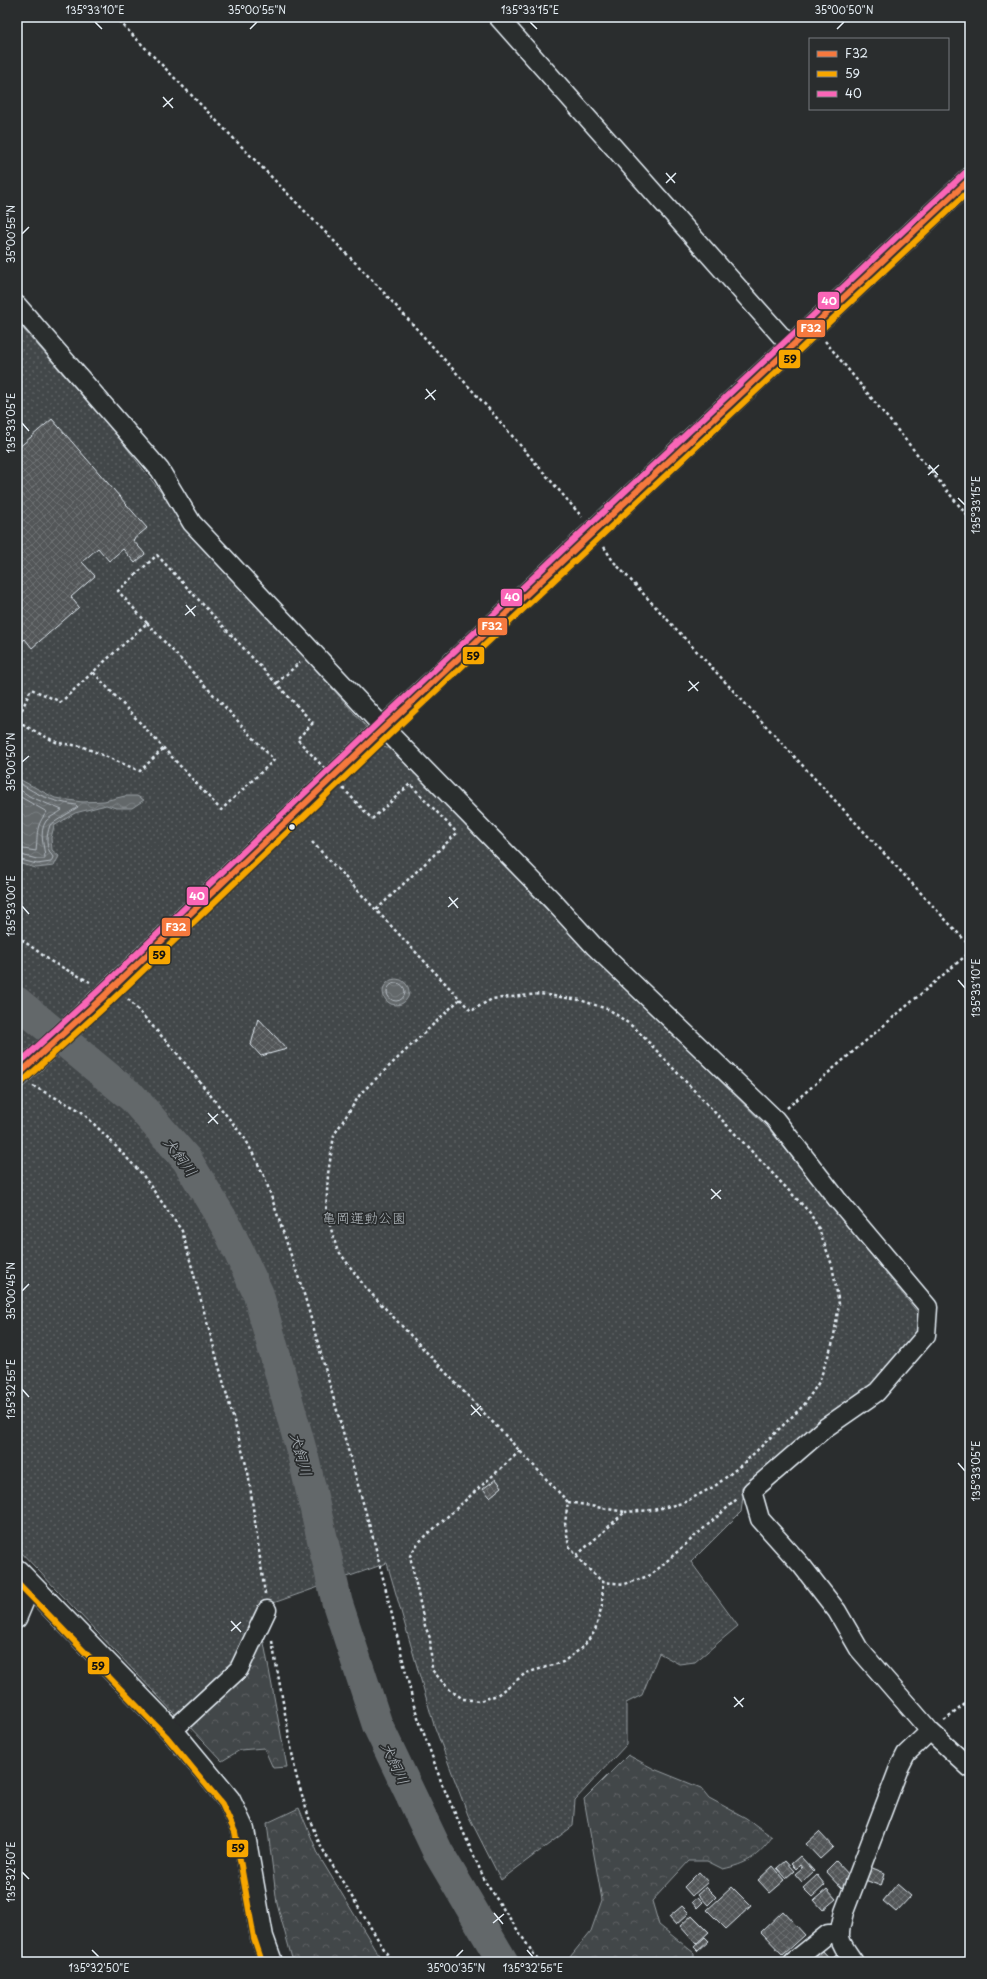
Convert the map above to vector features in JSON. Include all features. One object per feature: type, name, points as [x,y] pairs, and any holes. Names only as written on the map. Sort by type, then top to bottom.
[{"type":"main road","points":[[25,1075],[109,992],[384,728],[791,347],[812,325],[970,180]]},
{"type":"main road","points":[[17,1571],[172,1730],[229,1800],[243,1830],[262,1937],[271,1962]]},
{"type":"street","points":[[498,17],[791,347]]},
{"type":"street","points":[[17,304],[160,470],[192,523],[384,728],[551,899],[594,946],[775,1119],[837,1199],[928,1308],[926,1335],[877,1392],[825,1428],[752,1491],[760,1519],[802,1566],[833,1606],[859,1649],[930,1731],[970,1768]]},
{"type":"street","points":[[17,1619],[25,1600],[35,1589]]},
{"type":"street","points":[[172,1730],[239,1669],[267,1610]]},
{"type":"street","points":[[854,1962],[840,1943],[839,1934],[844,1912],[899,1768],[906,1754],[930,1731]]},
{"type":"street","points":[[793,1962],[828,1934],[839,1934]]},
{"type":"path","points":[[115,17],[377,285],[489,409],[594,531],[613,561],[970,946]]},
{"type":"path","points":[[812,325],[970,519]]},
{"type":"path","points":[[93,672],[221,810],[274,760],[118,591],[157,555],[314,723],[297,739],[372,819],[410,784],[457,834],[376,910]]},
{"type":"path","points":[[147,623],[61,702],[31,689],[17,721],[58,743],[81,746],[140,771],[164,748]]},
{"type":"path","points":[[277,683],[312,651]]},
{"type":"path","points":[[312,842],[470,1010],[492,999],[540,994],[580,1000],[610,1010],[636,1029],[810,1213],[819,1229],[832,1265],[839,1304],[834,1342],[819,1382],[804,1405],[746,1462],[715,1486],[683,1503],[653,1510],[625,1512],[568,1502],[364,1287],[337,1249],[326,1212],[328,1174],[334,1135],[361,1093],[460,1000]]},
{"type":"path","points":[[17,936],[52,962],[109,992],[176,1052],[246,1140],[266,1178],[304,1294],[375,1545],[414,1706],[442,1784],[486,1883],[539,1962]]},
{"type":"path","points":[[775,1119],[970,952]]},
{"type":"path","points":[[25,1075],[81,1111],[142,1174],[182,1231],[248,1472],[267,1610],[296,1775],[309,1818],[320,1845],[392,1962]]},
{"type":"path","points":[[520,1451],[418,1543],[410,1556],[421,1611],[430,1638],[432,1670],[449,1689],[463,1699],[480,1701],[497,1695],[526,1673],[563,1662],[583,1647],[595,1631],[602,1605],[603,1582]]},
{"type":"path","points":[[568,1502],[565,1523],[568,1546],[576,1556],[603,1582],[625,1584],[651,1575],[738,1498]]},
{"type":"path","points":[[576,1556],[625,1512]]},
{"type":"path","points":[[930,1731],[970,1700]]},
{"type":"green space","name":"亀岡運動公園","points":[[17,322],[116,434],[180,517],[363,723],[386,748],[397,748],[536,899],[769,1129],[918,1313],[918,1330],[874,1383],[821,1419],[744,1489],[741,1512],[691,1562],[738,1626],[695,1662],[679,1664],[659,1653],[642,1695],[626,1703],[626,1745],[575,1800],[573,1826],[501,1880],[468,1815],[434,1725],[387,1563],[259,1608],[233,1666],[176,1715],[17,1548]]},
{"type":"green space","points":[[262,1632],[287,1767],[273,1768],[264,1748],[240,1750],[222,1761],[187,1724]]},
{"type":"green space","points":[[628,1755],[654,1769],[701,1788],[709,1798],[746,1818],[772,1837],[756,1855],[738,1865],[723,1869],[707,1861],[689,1861],[652,1901],[659,1925],[694,1953],[694,1962],[566,1962],[591,1931],[602,1900],[584,1799]]},
{"type":"green space","points":[[299,1808],[319,1856],[383,1962],[293,1962],[277,1904],[267,1823]]},
{"type":"water","points":[[17,778],[55,798],[82,802],[104,801],[125,796],[137,796],[144,800],[132,808],[116,808],[106,805],[75,813],[54,826],[51,838],[52,850],[59,856],[54,866],[36,868],[17,863]]},
{"type":"water","points":[[396,979],[405,983],[409,992],[405,1001],[396,1005],[387,1001],[383,992],[387,983]]},
{"type":"building","points":[[52,419],[147,528],[133,540],[145,554],[135,563],[123,549],[109,561],[98,548],[82,562],[95,576],[71,597],[79,607],[32,648],[25,639],[17,646],[17,469],[20,467],[17,464],[17,449]]},
{"type":"building","points":[[258,1018],[287,1049],[261,1056],[251,1045]]},
{"type":"building","points":[[496,1479],[502,1487],[490,1497],[483,1489]]},
{"type":"building","points":[[819,1832],[833,1847],[820,1859],[806,1844]]},
{"type":"building","points":[[800,1856],[814,1871],[802,1882],[795,1874],[802,1868],[800,1865],[796,1869],[791,1864]]},
{"type":"building","points":[[785,1861],[794,1871],[786,1878],[777,1868]]},
{"type":"building","points":[[836,1861],[852,1878],[842,1888],[826,1871]]},
{"type":"building","points":[[773,1866],[785,1880],[770,1893],[758,1880]]},
{"type":"building","points":[[870,1867],[885,1873],[881,1886],[865,1880]]},
{"type":"building","points":[[699,1872],[708,1882],[692,1896],[684,1887]]},
{"type":"building","points":[[817,1875],[825,1885],[812,1897],[803,1888]]},
{"type":"building","points":[[897,1884],[911,1896],[896,1912],[883,1901]]},
{"type":"building","points":[[706,1887],[716,1897],[708,1905],[698,1894]]},
{"type":"building","points":[[732,1887],[751,1906],[726,1929],[707,1910]]},
{"type":"building","points":[[827,1889],[836,1899],[823,1910],[814,1900]]},
{"type":"building","points":[[698,1897],[703,1902],[697,1908],[692,1902]]},
{"type":"building","points":[[682,1906],[689,1913],[676,1925],[669,1917]]},
{"type":"building","points":[[783,1911],[805,1935],[783,1955],[761,1932]]},
{"type":"building","points":[[692,1915],[709,1932],[696,1944],[680,1926]]},
{"type":"building","points":[[705,1937],[709,1941],[698,1951],[694,1947]]},
{"type":"building","points":[[822,1950],[833,1962],[808,1962]]},
{"type":"building","points":[[840,1951],[850,1962],[837,1962],[833,1957]]},
{"type":"waterway","name":"犬飼川","points":[[17,1002],[133,1098],[187,1160],[228,1229],[258,1293],[304,1460],[337,1602],[377,1724],[438,1852],[503,1962]]},
{"type":"transit line","name":"40","points":[[17,1065],[98,991],[379,722],[965,173]]},
{"type":"transit line","name":"F32","points":[[17,1076],[103,997],[384,728],[970,179]]},
{"type":"transit line","name":"59","points":[[22,1082],[109,1003],[390,734],[970,190]]},
{"type":"transit line","name":"59","points":[[17,1582],[166,1736],[222,1804],[235,1832],[254,1938],[262,1962]]}]
